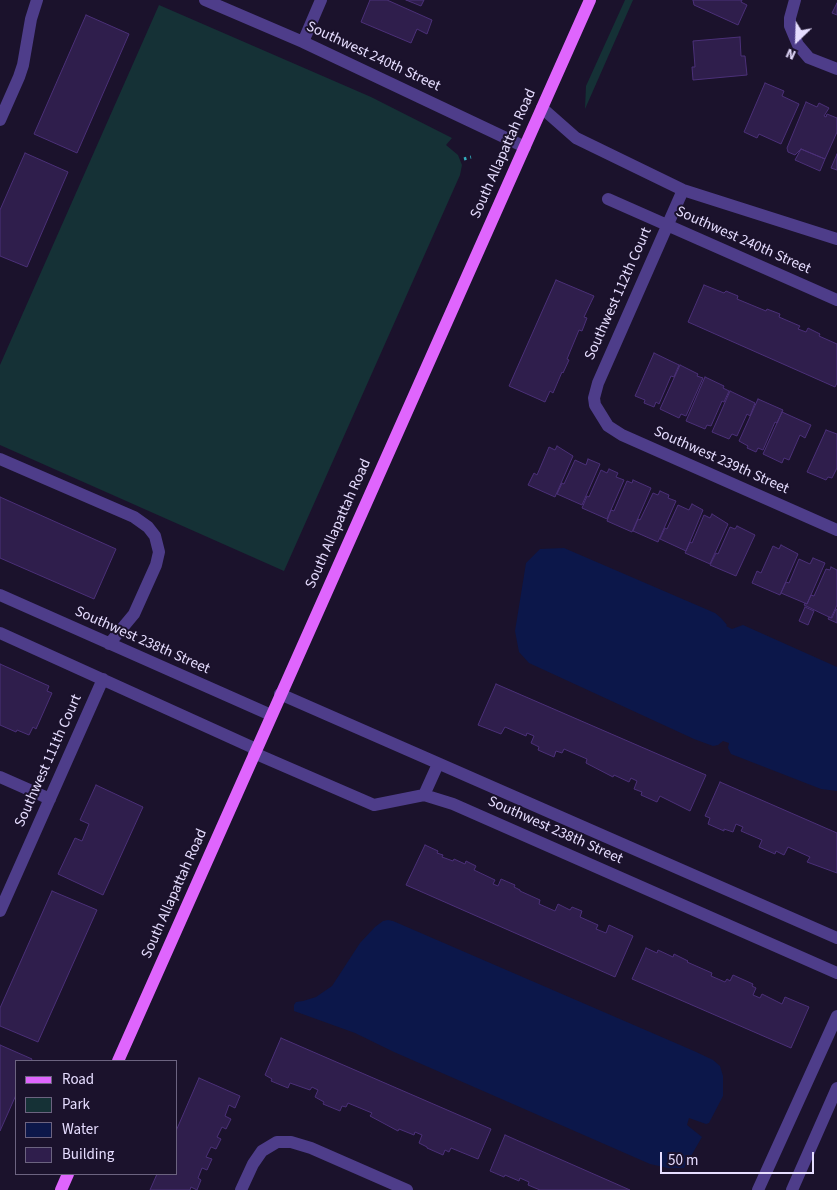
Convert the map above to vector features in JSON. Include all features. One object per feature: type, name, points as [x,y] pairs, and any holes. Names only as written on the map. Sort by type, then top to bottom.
[{"type":"main road","name":"South Allapattah Road","points":[[118,1060],[590,0]]},
{"type":"main road","points":[[61,1190],[68,1175]]},
{"type":"street","points":[[0,120],[19,77],[31,19],[38,0]]},
{"type":"street","name":"Southwest 240th Street","points":[[205,0],[303,42],[525,147]]},
{"type":"street","points":[[303,42],[321,0]]},
{"type":"street","points":[[795,0],[790,18],[790,26],[802,52],[809,58],[837,69]]},
{"type":"street","name":"Southwest 240th Street","points":[[542,108],[576,138],[683,190],[837,239]]},
{"type":"street","name":"Southwest 112th Court","points":[[599,412],[594,398],[598,383],[683,190]]},
{"type":"street","name":"Southwest 240th Street","points":[[608,199],[837,300]]},
{"type":"street","name":"Southwest 239th Street","points":[[599,412],[608,426],[622,435],[837,530]]},
{"type":"street","points":[[0,459],[140,520],[151,530],[156,538],[158,546],[156,565],[136,610],[109,644]]},
{"type":"street","name":"Southwest 238th Street","points":[[0,595],[271,715]]},
{"type":"street","name":"Southwest 238th Street","points":[[0,633],[374,805],[424,796],[453,804],[837,973]]},
{"type":"street","name":"Southwest 111th Court","points":[[0,911],[103,679]]},
{"type":"street","name":"Southwest 238th Street","points":[[280,694],[837,938]]},
{"type":"street","points":[[424,796],[438,764]]},
{"type":"street","points":[[0,777],[50,799]]},
{"type":"street","points":[[758,1190],[837,1016]]},
{"type":"street","points":[[792,1190],[837,1088]]},
{"type":"street","points":[[241,1190],[253,1164],[262,1151],[277,1142],[291,1142],[311,1148],[407,1190]]},
{"type":"path","points":[[464,160],[470,157]]},
{"type":"green space","points":[[625,0],[633,0],[585,109],[586,86]]},
{"type":"green space","points":[[159,5],[371,97],[452,138],[446,145],[458,155],[462,165],[460,175],[284,571],[0,445],[0,365]]},
{"type":"water","points":[[564,548],[715,613],[726,626],[732,629],[743,625],[837,667],[837,791],[821,789],[731,754],[728,748],[729,743],[723,741],[713,746],[694,739],[529,663],[519,652],[515,631],[526,563],[540,549]]},
{"type":"water","points":[[388,920],[713,1060],[720,1066],[723,1076],[723,1096],[709,1123],[706,1124],[689,1118],[687,1125],[702,1137],[684,1168],[668,1168],[650,1164],[394,1052],[355,1033],[294,1011],[296,1002],[316,997],[332,986],[360,943],[375,927]]},
{"type":"building","points":[[370,0],[387,0],[432,20],[427,34],[417,29],[411,43],[361,22]]},
{"type":"building","points":[[406,0],[424,0],[421,6]]},
{"type":"building","points":[[693,0],[742,0],[741,2],[747,5],[738,25],[694,5]]},
{"type":"building","points":[[837,3],[837,15],[832,13]]},
{"type":"building","points":[[86,15],[129,34],[77,153],[34,134]]},
{"type":"building","points":[[740,37],[741,56],[745,56],[747,75],[693,80],[692,67],[695,67],[693,41]]},
{"type":"building","points":[[765,83],[784,91],[782,96],[799,104],[781,144],[759,134],[757,138],[744,132]]},
{"type":"building","points":[[806,102],[817,107],[819,103],[829,108],[824,116],[826,117],[827,114],[837,118],[837,132],[825,159],[801,149],[795,155],[788,152],[787,148]]},
{"type":"building","points":[[801,149],[825,159],[820,171],[795,160]]},
{"type":"building","points":[[25,153],[68,172],[27,267],[0,256],[0,210]]},
{"type":"building","points":[[837,154],[837,170],[831,168]]},
{"type":"building","points":[[556,280],[594,296],[584,317],[587,318],[582,331],[579,330],[563,373],[553,393],[550,391],[545,402],[509,386]]},
{"type":"building","points":[[704,285],[724,293],[726,291],[738,296],[737,299],[766,311],[767,309],[780,314],[779,317],[800,326],[798,329],[806,332],[808,328],[820,334],[819,336],[837,344],[837,383],[835,387],[688,322]]},
{"type":"building","points":[[654,353],[679,365],[674,377],[671,376],[659,404],[656,402],[654,407],[644,403],[645,400],[635,396]]},
{"type":"building","points":[[680,365],[703,378],[686,416],[681,414],[679,418],[660,409]]},
{"type":"building","points":[[705,377],[724,386],[723,388],[729,391],[724,402],[722,401],[711,426],[707,425],[705,429],[686,421]]},
{"type":"building","points":[[730,391],[755,403],[750,416],[747,414],[737,436],[732,434],[729,439],[712,432]]},
{"type":"building","points":[[758,399],[783,410],[777,423],[775,422],[763,450],[758,448],[756,452],[747,448],[748,446],[739,441]]},
{"type":"building","points":[[782,412],[811,425],[805,438],[800,435],[789,460],[784,458],[782,463],[763,454]]},
{"type":"building","points":[[826,430],[837,434],[837,468],[832,478],[828,477],[826,480],[807,472]]},
{"type":"building","points":[[557,446],[573,456],[555,497],[528,485],[534,473],[537,475],[549,447],[555,450]]},
{"type":"building","points":[[588,459],[600,464],[582,505],[557,494],[562,483],[564,484],[575,460],[586,465]]},
{"type":"building","points":[[609,469],[618,473],[616,477],[624,480],[607,519],[582,508],[601,470],[607,473]]},
{"type":"building","points":[[633,480],[651,488],[632,532],[607,521],[611,510],[614,511],[627,481],[632,483]]},
{"type":"building","points":[[660,491],[669,495],[668,498],[676,501],[658,542],[633,531],[653,493],[658,495]]},
{"type":"building","points":[[0,497],[116,549],[94,599],[0,558]]},
{"type":"building","points":[[692,504],[703,510],[686,551],[660,539],[665,528],[667,529],[678,505],[689,510]]},
{"type":"building","points":[[712,514],[728,524],[710,564],[685,553],[690,542],[692,543],[704,515],[710,518]]},
{"type":"building","points":[[737,526],[755,535],[736,576],[710,565],[716,553],[718,554],[730,527],[735,529]]},
{"type":"building","points":[[781,545],[798,554],[780,595],[752,583],[757,571],[761,573],[773,546],[779,549]]},
{"type":"building","points":[[813,558],[825,563],[807,604],[781,593],[786,582],[789,583],[799,559],[810,564]]},
{"type":"building","points":[[831,567],[837,570],[837,605],[831,618],[804,605],[805,603],[807,604],[811,595],[814,596],[826,569],[830,570]]},
{"type":"building","points":[[805,607],[814,611],[808,625],[799,621]]},
{"type":"building","points":[[836,609],[837,623],[828,619],[829,617],[832,618]]},
{"type":"building","points":[[0,664],[49,686],[47,691],[52,693],[36,729],[33,727],[29,735],[0,725]]},
{"type":"building","points":[[496,684],[706,775],[690,811],[660,796],[657,802],[641,795],[642,792],[634,789],[637,781],[631,778],[629,782],[614,775],[613,777],[586,763],[587,759],[564,749],[562,753],[556,751],[554,757],[538,750],[539,747],[531,743],[534,736],[527,733],[526,736],[505,727],[501,734],[478,725]]},
{"type":"building","points":[[720,782],[837,833],[837,873],[807,862],[810,857],[788,847],[784,855],[776,851],[775,854],[759,847],[762,840],[741,831],[743,827],[736,824],[733,832],[724,829],[724,831],[708,824],[710,818],[705,816]]},
{"type":"building","points":[[96,785],[143,807],[103,895],[58,874],[75,838],[82,841],[89,824],[80,820]]},
{"type":"building","points":[[425,845],[438,851],[437,853],[443,855],[442,857],[453,861],[454,859],[465,864],[466,861],[476,866],[474,870],[495,880],[493,884],[498,886],[501,879],[515,885],[514,887],[520,891],[540,900],[539,904],[555,911],[558,904],[570,910],[572,907],[582,911],[580,917],[598,925],[596,929],[606,933],[609,925],[633,936],[615,977],[406,885]]},
{"type":"building","points":[[52,891],[97,910],[38,1042],[0,1026],[0,1008]]},
{"type":"building","points":[[646,948],[657,953],[658,950],[673,957],[674,954],[712,973],[711,976],[725,982],[727,979],[730,981],[733,975],[753,984],[752,986],[756,988],[753,995],[760,998],[762,994],[782,1004],[785,997],[809,1007],[791,1048],[632,979]]},
{"type":"building","points":[[281,1038],[491,1129],[478,1159],[451,1148],[449,1152],[445,1150],[443,1155],[419,1143],[422,1135],[415,1132],[414,1135],[399,1129],[398,1131],[370,1116],[372,1113],[348,1103],[346,1107],[342,1106],[340,1111],[323,1104],[324,1102],[315,1097],[318,1090],[312,1087],[310,1090],[290,1083],[288,1088],[271,1081],[272,1079],[265,1075]]},
{"type":"building","points":[[0,1045],[32,1059],[15,1060],[15,1097],[0,1131]]},
{"type":"building","points":[[199,1078],[240,1096],[235,1108],[229,1105],[225,1116],[231,1119],[226,1129],[222,1127],[217,1137],[221,1139],[216,1149],[211,1147],[206,1157],[212,1159],[207,1170],[202,1168],[198,1178],[201,1180],[197,1190],[191,1187],[190,1190],[150,1190],[157,1175],[178,1175],[178,1126]]},
{"type":"building","points":[[505,1135],[630,1190],[540,1190],[528,1185],[529,1182],[520,1178],[519,1181],[490,1171]]}]
